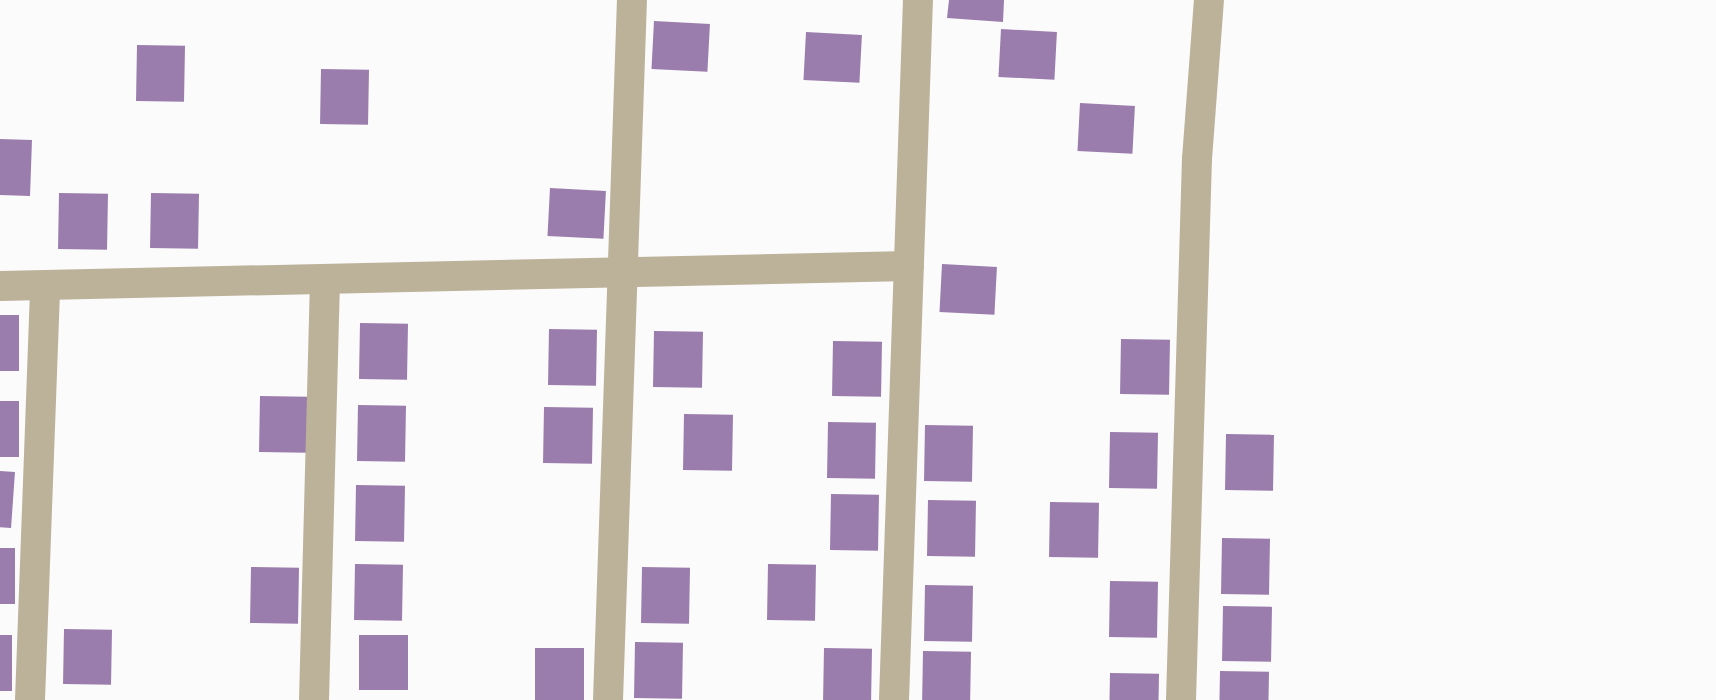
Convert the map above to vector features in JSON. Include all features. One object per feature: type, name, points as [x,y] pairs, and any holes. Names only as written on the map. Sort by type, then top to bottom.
[{"type":"street","points":[[608,700],[632,0]]},
{"type":"street","points":[[894,700],[918,0]]},
{"type":"street","points":[[1181,700],[1197,159],[1209,0]]},
{"type":"street","points":[[0,286],[909,266]]},
{"type":"street","points":[[314,700],[325,280]]},
{"type":"street","points":[[30,700],[45,287]]},
{"type":"building","points":[[949,0],[1004,0],[1003,22],[947,18]]},
{"type":"building","points":[[654,21],[710,24],[707,72],[651,69]]},
{"type":"building","points":[[1001,29],[1057,32],[1054,80],[998,77]]},
{"type":"building","points":[[806,32],[862,35],[859,83],[803,80]]},
{"type":"building","points":[[137,45],[185,46],[184,102],[136,101]]},
{"type":"building","points":[[321,69],[369,70],[368,125],[320,124]]},
{"type":"building","points":[[1080,103],[1135,106],[1132,154],[1077,151]]},
{"type":"building","points":[[0,139],[32,140],[30,196],[0,195]]},
{"type":"building","points":[[550,188],[606,191],[603,239],[547,236]]},
{"type":"building","points":[[59,193],[108,194],[107,250],[58,249]]},
{"type":"building","points":[[151,193],[199,194],[198,249],[150,248]]},
{"type":"building","points":[[942,264],[997,267],[994,315],[939,312]]},
{"type":"building","points":[[0,315],[19,315],[19,371],[0,371]]},
{"type":"building","points":[[360,323],[408,324],[407,380],[359,379]]},
{"type":"building","points":[[549,329],[597,330],[596,386],[548,385]]},
{"type":"building","points":[[654,331],[703,332],[702,388],[653,387]]},
{"type":"building","points":[[1121,339],[1170,340],[1169,395],[1120,394]]},
{"type":"building","points":[[833,341],[882,342],[881,397],[832,396]]},
{"type":"building","points":[[260,396],[308,397],[307,453],[259,452]]},
{"type":"building","points":[[0,401],[19,401],[19,457],[0,457]]},
{"type":"building","points":[[358,405],[406,406],[405,462],[357,461]]},
{"type":"building","points":[[544,407],[593,408],[592,464],[543,463]]},
{"type":"building","points":[[684,414],[733,415],[732,471],[683,470]]},
{"type":"building","points":[[828,422],[876,423],[875,479],[827,478]]},
{"type":"building","points":[[925,425],[973,426],[972,482],[924,481]]},
{"type":"building","points":[[1110,432],[1158,433],[1157,489],[1109,488]]},
{"type":"building","points":[[1226,434],[1274,435],[1273,491],[1225,490]]},
{"type":"building","points":[[0,471],[15,472],[11,528],[0,527]]},
{"type":"building","points":[[356,485],[405,486],[404,542],[355,541]]},
{"type":"building","points":[[831,494],[879,495],[878,551],[830,550]]},
{"type":"building","points":[[928,500],[976,501],[975,557],[927,556]]},
{"type":"building","points":[[1050,502],[1099,503],[1098,558],[1049,557]]},
{"type":"building","points":[[1222,538],[1270,539],[1269,595],[1221,594]]},
{"type":"building","points":[[0,548],[15,548],[15,604],[0,604]]},
{"type":"building","points":[[355,564],[403,565],[402,621],[354,620]]},
{"type":"building","points":[[768,564],[816,565],[815,621],[767,620]]},
{"type":"building","points":[[251,567],[299,568],[298,624],[250,623]]},
{"type":"building","points":[[642,567],[690,568],[689,624],[641,623]]},
{"type":"building","points":[[1110,581],[1158,582],[1157,638],[1109,637]]},
{"type":"building","points":[[925,585],[973,586],[972,642],[924,641]]},
{"type":"building","points":[[1223,606],[1272,607],[1271,662],[1222,661]]},
{"type":"building","points":[[64,629],[112,630],[111,685],[63,684]]},
{"type":"building","points":[[0,635],[12,635],[12,691],[0,691]]},
{"type":"building","points":[[359,635],[408,635],[408,690],[359,690]]},
{"type":"building","points":[[635,642],[683,643],[682,699],[634,698]]},
{"type":"building","points":[[535,648],[584,648],[584,700],[535,700]]},
{"type":"building","points":[[824,648],[872,649],[871,700],[823,700]]},
{"type":"building","points":[[923,651],[971,652],[970,700],[922,700]]},
{"type":"building","points":[[1220,671],[1269,672],[1269,700],[1219,700]]},
{"type":"building","points":[[1110,673],[1159,674],[1159,700],[1110,700]]}]
